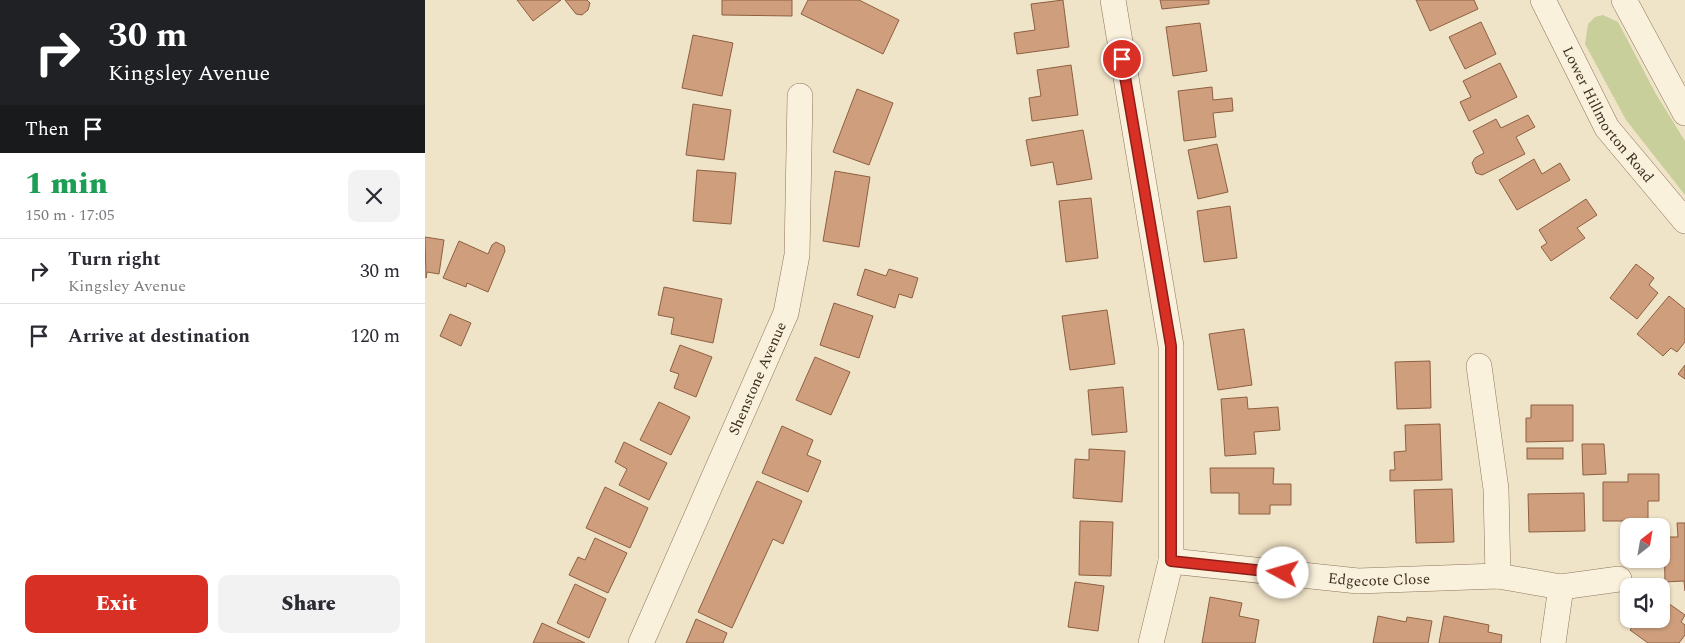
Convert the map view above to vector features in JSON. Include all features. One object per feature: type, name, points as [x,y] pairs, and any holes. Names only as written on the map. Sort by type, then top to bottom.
[{"type":"street","points":[[1113,0],[1171,346],[1171,561],[1151,643]]},
{"type":"street","name":"Lower Hillmorton Road","points":[[1543,0],[1607,128],[1685,221]]},
{"type":"street","points":[[1624,0],[1685,113]]},
{"type":"street","name":"Shenstone Avenue","points":[[641,643],[786,313],[797,255],[800,96]]},
{"type":"street","points":[[1479,366],[1496,489],[1498,576]]},
{"type":"street","name":"Edgecote Close","points":[[1171,561],[1358,581],[1498,576],[1561,587],[1619,579]]},
{"type":"street","points":[[1553,643],[1561,587]]},
{"type":"green space","points":[[1603,15],[1618,22],[1656,94],[1685,141],[1685,195],[1626,120],[1585,44],[1588,24],[1595,17]]},
{"type":"building","points":[[517,0],[561,0],[533,21]]},
{"type":"building","points":[[565,0],[587,0],[590,3],[588,10],[582,15],[576,14]]},
{"type":"building","points":[[722,0],[792,0],[792,16],[722,15]]},
{"type":"building","points":[[808,0],[859,0],[899,20],[883,54],[801,14]]},
{"type":"building","points":[[1063,0],[1069,47],[1017,54],[1014,33],[1035,30],[1031,4]]},
{"type":"building","points":[[1160,0],[1209,0],[1209,4],[1162,9]]},
{"type":"building","points":[[1416,0],[1474,0],[1478,9],[1430,31]]},
{"type":"building","points":[[1481,22],[1496,54],[1465,69],[1449,37]]},
{"type":"building","points":[[1200,23],[1207,71],[1173,76],[1166,27]]},
{"type":"building","points":[[693,35],[733,43],[722,96],[682,88]]},
{"type":"building","points":[[1500,63],[1517,97],[1469,121],[1460,102],[1471,97],[1463,81]]},
{"type":"building","points":[[1071,65],[1078,115],[1032,121],[1029,98],[1041,96],[1037,70]]},
{"type":"building","points":[[1212,87],[1213,100],[1232,98],[1233,111],[1213,113],[1216,137],[1184,141],[1178,91]]},
{"type":"building","points":[[857,89],[893,103],[869,165],[833,152]]},
{"type":"building","points":[[693,104],[731,110],[724,160],[686,155]]},
{"type":"building","points":[[1528,115],[1535,127],[1516,137],[1525,154],[1482,175],[1476,173],[1472,163],[1475,158],[1484,153],[1473,131],[1496,119],[1501,128]]},
{"type":"building","points":[[1083,130],[1092,179],[1057,185],[1053,162],[1031,166],[1026,140]]},
{"type":"building","points":[[1217,144],[1228,192],[1198,199],[1188,150]]},
{"type":"building","points":[[1534,159],[1542,174],[1560,163],[1570,180],[1517,210],[1499,180]]},
{"type":"building","points":[[697,170],[736,173],[731,224],[693,221]]},
{"type":"building","points":[[835,171],[870,177],[859,247],[823,241]]},
{"type":"building","points":[[1091,198],[1098,258],[1066,262],[1059,201]]},
{"type":"building","points":[[1586,199],[1597,215],[1577,228],[1585,238],[1551,261],[1541,247],[1547,243],[1539,230]]},
{"type":"building","points":[[1230,206],[1237,258],[1204,262],[1197,211]]},
{"type":"building","points":[[425,237],[444,240],[439,274],[427,272],[426,278]]},
{"type":"building","points":[[459,241],[488,254],[492,245],[496,242],[504,246],[505,251],[488,292],[467,283],[466,287],[443,278]]},
{"type":"building","points":[[1636,264],[1654,278],[1649,285],[1658,293],[1637,319],[1610,298]]},
{"type":"building","points":[[865,269],[886,276],[889,269],[918,278],[912,298],[899,294],[895,308],[857,295]]},
{"type":"building","points":[[664,287],[722,299],[713,343],[671,334],[674,318],[658,315]]},
{"type":"building","points":[[1669,296],[1685,309],[1685,342],[1677,352],[1671,348],[1663,356],[1637,334]]},
{"type":"building","points":[[834,303],[873,316],[859,358],[820,345]]},
{"type":"building","points":[[1107,310],[1115,364],[1070,370],[1062,316]]},
{"type":"building","points":[[450,314],[471,323],[461,346],[440,336]]},
{"type":"building","points":[[1244,329],[1252,385],[1218,390],[1209,334]]},
{"type":"building","points":[[680,345],[712,357],[696,397],[674,388],[679,374],[670,371]]},
{"type":"building","points":[[815,357],[850,372],[831,415],[796,400]]},
{"type":"building","points":[[1430,361],[1431,408],[1397,409],[1395,362]]},
{"type":"building","points":[[1685,365],[1685,379],[1678,374]]},
{"type":"building","points":[[1123,387],[1127,432],[1092,435],[1088,390]]},
{"type":"building","points":[[1247,397],[1248,409],[1278,407],[1280,430],[1254,432],[1256,454],[1225,456],[1221,399]]},
{"type":"building","points":[[659,402],[690,417],[671,455],[640,440]]},
{"type":"building","points":[[1531,405],[1573,405],[1573,441],[1526,442],[1526,418],[1531,418]]},
{"type":"building","points":[[1440,424],[1442,480],[1390,481],[1390,470],[1395,470],[1394,452],[1406,451],[1405,425]]},
{"type":"building","points":[[782,426],[813,440],[807,455],[821,461],[808,492],[762,473]]},
{"type":"building","points":[[624,442],[667,463],[649,500],[619,485],[627,469],[615,462]]},
{"type":"building","points":[[1582,444],[1604,444],[1606,474],[1583,475]]},
{"type":"building","points":[[1527,448],[1563,448],[1563,459],[1527,459]]},
{"type":"building","points":[[1089,449],[1125,451],[1122,502],[1073,498],[1075,459],[1089,460]]},
{"type":"building","points":[[1210,468],[1274,468],[1273,484],[1291,484],[1291,505],[1270,505],[1270,514],[1239,514],[1239,493],[1211,493]]},
{"type":"building","points":[[1628,474],[1659,474],[1659,501],[1648,501],[1648,518],[1620,518],[1620,521],[1603,521],[1603,482],[1628,482]]},
{"type":"building","points":[[757,481],[802,501],[783,544],[773,539],[732,628],[698,612]]},
{"type":"building","points":[[605,487],[648,508],[630,548],[586,528]]},
{"type":"building","points":[[1452,489],[1454,542],[1416,543],[1414,490]]},
{"type":"building","points":[[1584,493],[1585,531],[1529,532],[1528,494]]},
{"type":"building","points":[[1080,521],[1113,522],[1111,576],[1079,575]]},
{"type":"building","points":[[1677,523],[1685,523],[1685,591],[1684,581],[1670,582],[1670,578],[1665,578],[1665,568],[1670,568],[1670,537],[1678,537]]},
{"type":"building","points":[[595,538],[627,553],[608,593],[569,575],[578,557],[585,560]]},
{"type":"building","points":[[1075,582],[1104,586],[1098,631],[1068,627]]},
{"type":"building","points":[[575,584],[606,599],[589,638],[557,623]]},
{"type":"building","points":[[1210,597],[1242,603],[1239,616],[1259,620],[1255,643],[1202,643]]},
{"type":"building","points":[[1670,604],[1685,615],[1681,622],[1685,625],[1685,635],[1679,643],[1648,643],[1630,630],[1632,628],[1670,628]]},
{"type":"building","points":[[1378,616],[1406,622],[1407,617],[1432,621],[1428,643],[1373,643]]},
{"type":"building","points":[[1444,616],[1489,625],[1488,632],[1502,635],[1501,643],[1439,643]]},
{"type":"building","points":[[696,619],[727,633],[723,643],[686,643]]},
{"type":"building","points":[[542,623],[585,643],[533,643]]},
{"type":"route","points":[[1122,59],[1171,346],[1171,561],[1283,573]]}]
